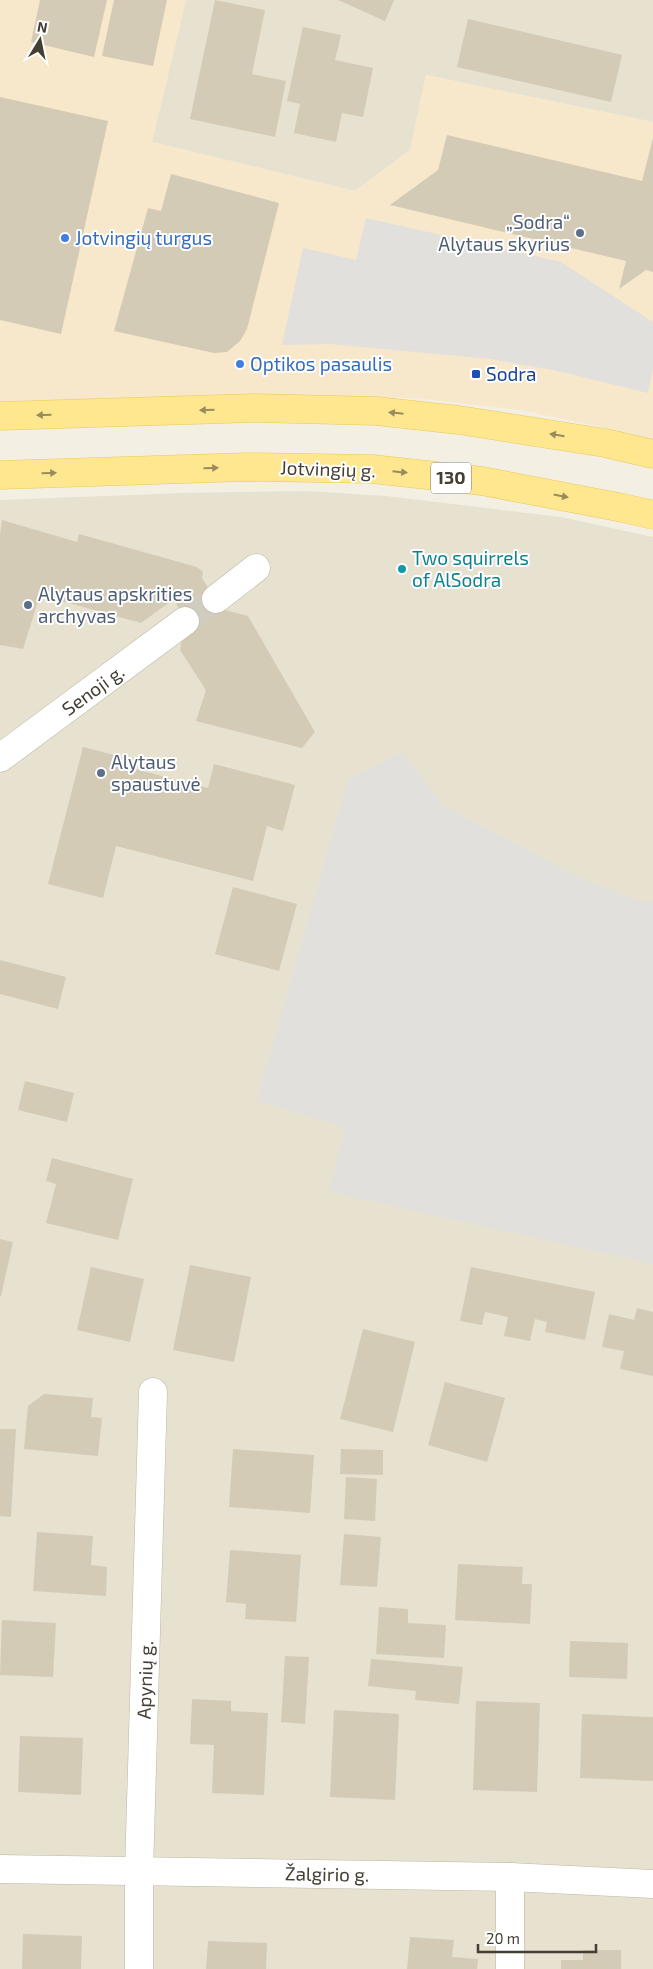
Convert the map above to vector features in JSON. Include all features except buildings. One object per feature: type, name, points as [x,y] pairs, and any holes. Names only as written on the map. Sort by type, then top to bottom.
[{"type":"main road","points":[[0,416],[256,408],[376,411],[459,420],[605,443],[653,454]]},
{"type":"main road","name":"Jotvingių g.","points":[[0,474],[247,467],[372,469],[482,481],[653,515]]},
{"type":"street","points":[[216,599],[256,568]]},
{"type":"street","name":"Senoji g.","points":[[0,758],[185,621]]},
{"type":"street","name":"Apynių g.","points":[[139,1969],[139,1871],[153,1392]]},
{"type":"street","name":"Žalgirio g.","points":[[0,1869],[510,1877],[652,1882]]},
{"type":"street","points":[[510,1877],[510,1969]]},
{"type":"shaded area","points":[[0,0],[186,0],[152,142],[355,191],[410,150],[426,75],[653,122],[653,438],[521,410],[416,398],[330,397],[0,401]]},
{"type":"shaded area","points":[[186,0],[653,0],[653,122],[426,75],[410,150],[355,191],[152,142]]},
{"type":"shaded area","points":[[366,218],[561,262],[653,322],[653,368],[648,393],[553,370],[490,359],[330,344],[282,345],[303,248],[356,260]]},
{"type":"shaded area","points":[[305,491],[386,496],[561,517],[653,537],[653,1969],[0,1969],[0,500],[183,493]]},
{"type":"shaded area","points":[[402,752],[442,805],[582,879],[637,900],[653,902],[653,1264],[329,1192],[345,1127],[257,1101],[348,780]]},
{"type":"tunnel","points":[[185,621],[216,599]]},
{"type":"place","name":"„Sodra“ Alytaus skyrius","points":[[580,233]]},
{"type":"place","name":"Jotvingių turgus","points":[[65,238]]},
{"type":"place","name":"Optikos pasaulis","points":[[240,364]]},
{"type":"place","name":"Sodra","points":[[476,374]]},
{"type":"place","name":"Two squirrels of AlSodra","points":[[402,569]]},
{"type":"place","name":"Alytaus apskrities archyvas","points":[[28,605]]},
{"type":"place","name":"Alytaus spaustuvė","points":[[101,773]]}]
